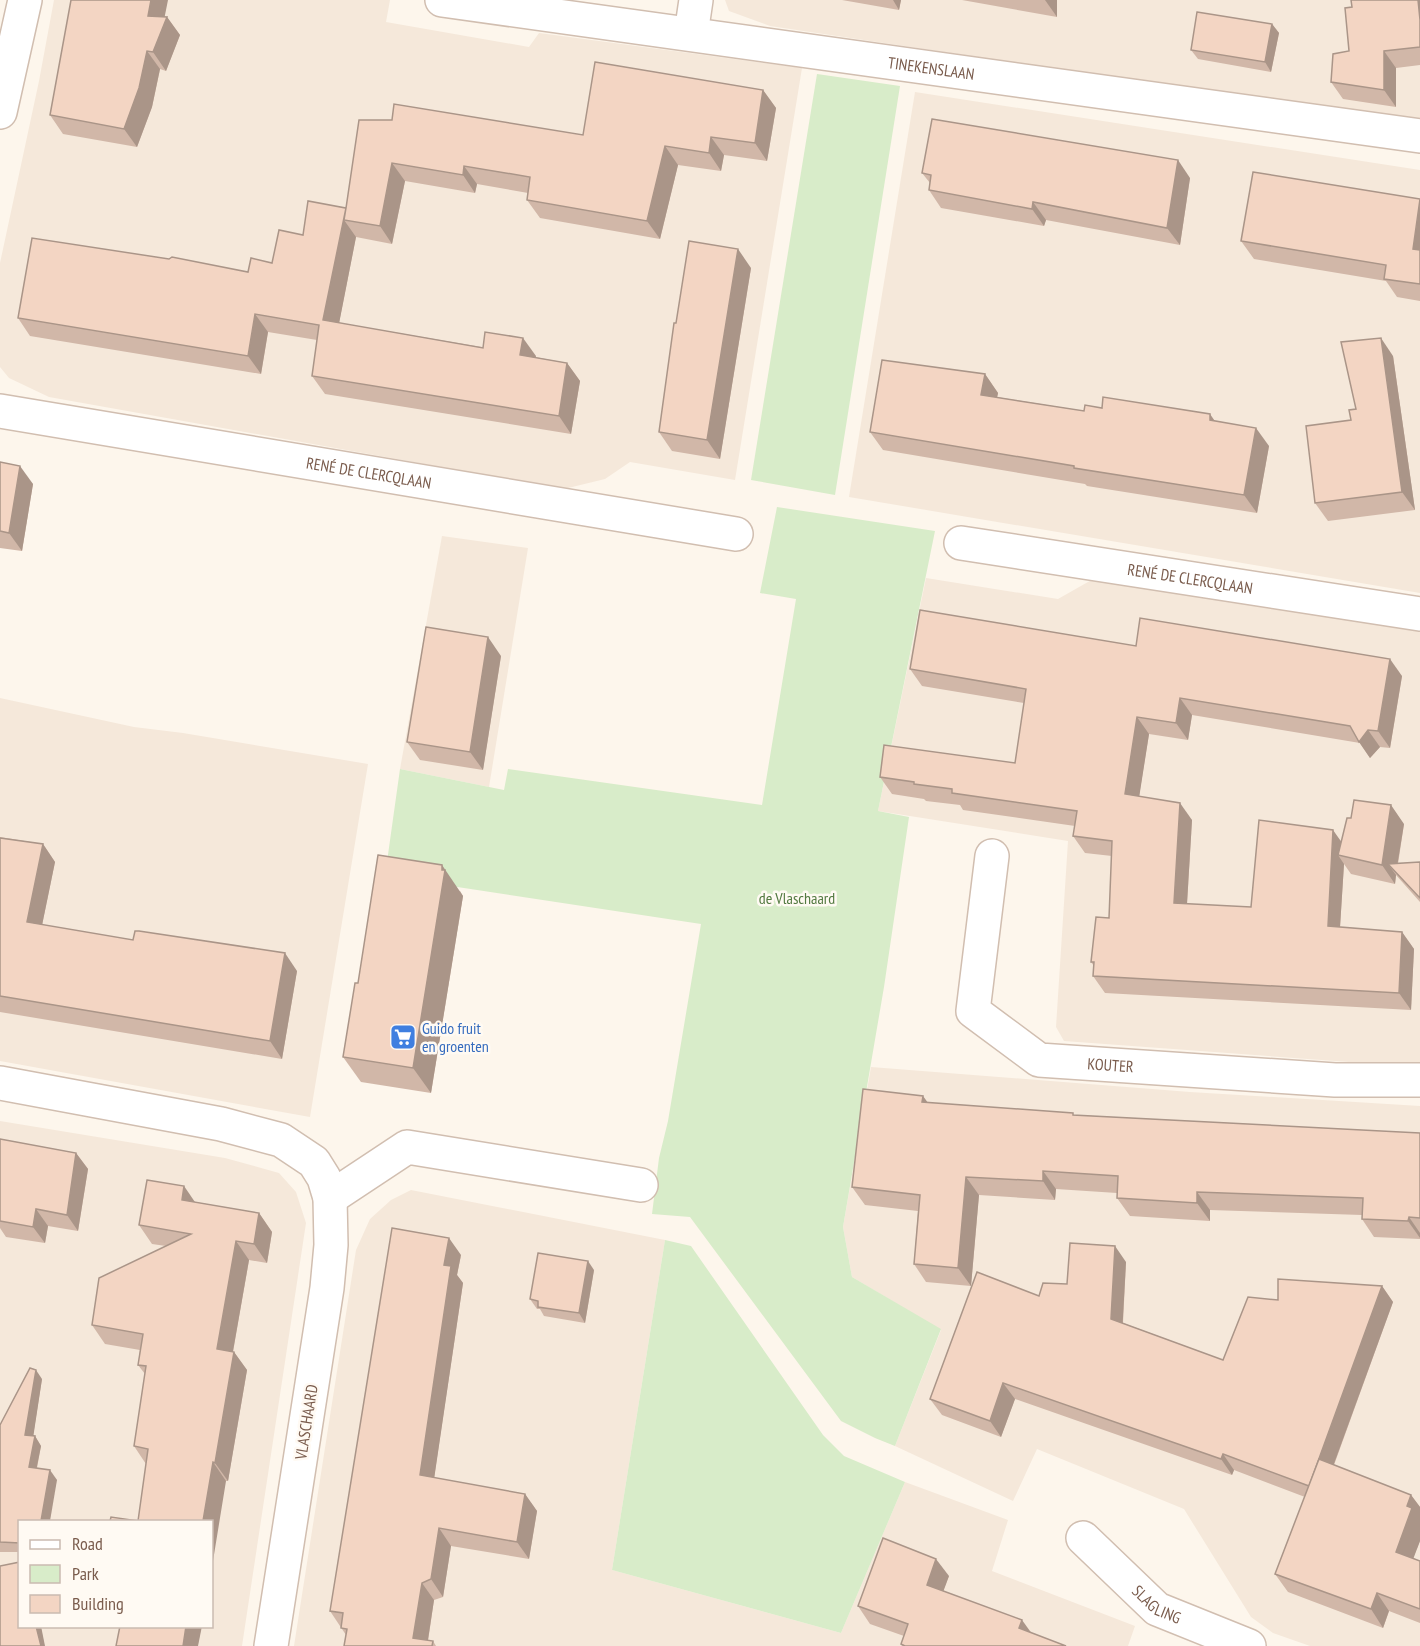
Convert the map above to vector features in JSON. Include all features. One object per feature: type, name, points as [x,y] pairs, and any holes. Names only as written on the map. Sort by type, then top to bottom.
[{"type":"street","points":[[0,112],[25,0]]},
{"type":"street","name":"TINEKENSLAAN","points":[[442,0],[1420,136]]},
{"type":"street","points":[[691,34],[696,0]]},
{"type":"street","name":"RENÉ DE CLERCQLAAN","points":[[0,411],[736,534]]},
{"type":"street","name":"RENÉ DE CLERCQLAAN","points":[[961,543],[1420,614]]},
{"type":"street","name":"KOUTER","points":[[992,855],[973,1011],[1040,1060],[1335,1080],[1420,1080]]},
{"type":"street","name":"VLASCHAARD","points":[[0,1083],[220,1124],[281,1140],[314,1162],[324,1178],[330,1198],[331,1245],[327,1288],[271,1646]]},
{"type":"street","points":[[330,1198],[407,1147],[641,1185]]},
{"type":"street","name":"SLAGLING","points":[[1083,1538],[1156,1609],[1249,1646]]},
{"type":"shaded area","points":[[54,0],[390,0],[386,22],[529,47],[539,33],[802,68],[735,480],[630,462],[605,479],[564,489],[49,397],[9,378],[0,367],[0,263]]},
{"type":"shaded area","points":[[725,0],[1420,0],[1420,123],[770,26],[729,11]]},
{"type":"shaded area","points":[[915,92],[1420,170],[1420,593],[849,497]]},
{"type":"shaded area","points":[[442,536],[528,548],[489,787],[400,769]]},
{"type":"shaded area","points":[[926,578],[1058,599],[1095,578],[1420,631],[1420,1065],[1390,1065],[1064,1041],[1056,1027],[1068,841],[878,811]]},
{"type":"shaded area","points":[[0,698],[134,727],[368,764],[310,1117],[0,1061]]},
{"type":"shaded area","points":[[871,1067],[1190,1092],[1420,1106],[1420,1646],[1310,1646],[1273,1633],[1251,1617],[1184,1509],[1037,1449],[1013,1501],[895,1446],[941,1330],[852,1277],[843,1227]]},
{"type":"shaded area","points":[[0,1121],[225,1158],[279,1173],[296,1192],[306,1223],[242,1646],[0,1646]]},
{"type":"shaded area","points":[[411,1190],[665,1240],[612,1570],[841,1633],[905,1482],[1008,1520],[992,1571],[1135,1626],[1128,1646],[294,1646],[356,1250],[370,1219],[391,1200]]},
{"type":"green space","points":[[817,74],[900,86],[835,495],[751,480]]},
{"type":"green space","name":"de Vlaschaard","points":[[777,507],[935,531],[878,811],[909,817],[884,987],[843,1227],[852,1277],[941,1329],[895,1446],[841,1421],[690,1217],[652,1214],[659,1158],[668,1121],[701,924],[385,876],[400,769],[504,790],[508,769],[762,805],[796,599],[760,593]]},
{"type":"green space","points":[[665,1240],[691,1246],[823,1435],[844,1456],[905,1482],[841,1633],[612,1570]]},
{"type":"building","points":[[71,0],[151,0],[148,16],[167,17],[153,52],[147,51],[139,88],[124,129],[50,115]]},
{"type":"building","points":[[1351,0],[1418,0],[1420,47],[1384,51],[1384,90],[1331,82],[1333,54],[1349,51],[1345,8],[1352,7]]},
{"type":"building","points":[[1197,12],[1272,24],[1265,62],[1191,50]]},
{"type":"building","points":[[595,62],[763,90],[755,143],[711,137],[709,153],[665,146],[647,221],[527,200],[530,177],[464,166],[463,175],[392,163],[380,226],[344,220],[359,120],[392,120],[394,104],[583,135]]},
{"type":"building","points":[[932,119],[1178,160],[1167,228],[1033,202],[1032,209],[929,190],[931,175],[922,173]]},
{"type":"building","points":[[1253,172],[1420,199],[1413,249],[1420,250],[1420,284],[1384,279],[1386,265],[1241,241]]},
{"type":"building","points":[[308,201],[346,208],[323,320],[483,348],[485,332],[523,338],[520,355],[567,363],[559,416],[312,376],[319,325],[255,314],[248,356],[18,318],[32,238],[169,259],[172,257],[248,272],[251,258],[272,263],[279,230],[303,235]]},
{"type":"building","points":[[689,241],[738,249],[707,440],[659,432],[674,323],[676,323]]},
{"type":"building","points":[[1381,338],[1402,492],[1315,503],[1306,426],[1351,420],[1349,410],[1356,409],[1341,342]]},
{"type":"building","points":[[882,360],[985,374],[981,395],[1084,411],[1085,405],[1102,408],[1103,397],[1210,414],[1210,420],[1256,428],[1244,495],[870,432]]},
{"type":"building","points":[[0,462],[20,466],[9,533],[0,531]]},
{"type":"building","points":[[920,610],[1136,646],[1140,618],[1390,659],[1378,731],[1368,730],[1359,742],[1350,726],[1180,698],[1176,723],[1137,717],[1125,794],[1180,803],[1174,903],[1251,907],[1259,820],[1333,830],[1328,926],[1402,932],[1399,993],[1093,976],[1094,962],[1091,962],[1096,917],[1109,918],[1112,841],[1073,836],[1077,811],[952,793],[952,789],[880,777],[884,745],[1015,763],[1026,689],[910,669]]},
{"type":"building","points":[[426,627],[488,637],[470,752],[407,742]]},
{"type":"building","points":[[1354,800],[1391,805],[1382,865],[1338,855],[1347,818],[1351,818]]},
{"type":"building","points":[[0,838],[43,844],[27,922],[133,940],[135,931],[139,931],[285,953],[270,1041],[0,996]]},
{"type":"building","points":[[378,855],[442,865],[442,870],[445,870],[413,1068],[343,1057],[355,983],[358,983]]},
{"type":"building","points":[[1420,862],[1420,898],[1388,864]]},
{"type":"building","points":[[863,1089],[923,1096],[922,1102],[1073,1113],[1073,1115],[1420,1133],[1420,1218],[1409,1217],[1408,1221],[1362,1219],[1363,1198],[1197,1192],[1197,1203],[1117,1198],[1118,1176],[1043,1171],[1043,1181],[966,1177],[958,1268],[914,1264],[920,1195],[852,1187]]},
{"type":"building","points":[[0,1139],[76,1153],[67,1215],[36,1209],[33,1227],[0,1221]]},
{"type":"building","points":[[147,1180],[184,1186],[182,1200],[259,1213],[254,1244],[236,1241],[217,1349],[234,1352],[215,1463],[213,1462],[203,1520],[138,1520],[148,1449],[134,1446],[146,1366],[138,1365],[143,1334],[92,1325],[99,1278],[191,1234],[139,1225]]},
{"type":"building","points":[[392,1228],[449,1238],[444,1265],[451,1266],[420,1475],[525,1494],[517,1542],[439,1528],[431,1579],[422,1583],[413,1638],[433,1641],[432,1646],[344,1646],[347,1629],[341,1628],[343,1613],[330,1611]]},
{"type":"building","points":[[1070,1243],[1115,1246],[1111,1319],[1223,1360],[1248,1297],[1278,1300],[1278,1279],[1382,1286],[1309,1486],[1223,1454],[1221,1459],[1003,1383],[990,1421],[930,1399],[977,1272],[1039,1296],[1043,1283],[1067,1284]]},
{"type":"building","points":[[538,1253],[588,1261],[579,1313],[538,1307],[538,1301],[530,1299]]},
{"type":"building","points":[[30,1368],[36,1370],[25,1435],[35,1436],[29,1467],[50,1470],[41,1520],[18,1520],[18,1543],[0,1542],[0,1425]]},
{"type":"building","points":[[1319,1459],[1411,1495],[1407,1506],[1412,1508],[1396,1552],[1420,1561],[1420,1609],[1377,1593],[1371,1609],[1275,1574]]},
{"type":"building","points":[[111,1517],[131,1520],[110,1520]]},
{"type":"building","points":[[883,1538],[936,1559],[927,1585],[1022,1620],[1019,1628],[1066,1646],[905,1646],[901,1644],[908,1624],[858,1606]]},
{"type":"building","points":[[18,1562],[18,1628],[36,1628],[41,1646],[0,1646],[0,1566]]},
{"type":"building","points":[[120,1628],[186,1628],[183,1646],[116,1646]]},
{"type":"place","name":"Guido fruit en groenten","points":[[403,1037]]}]
